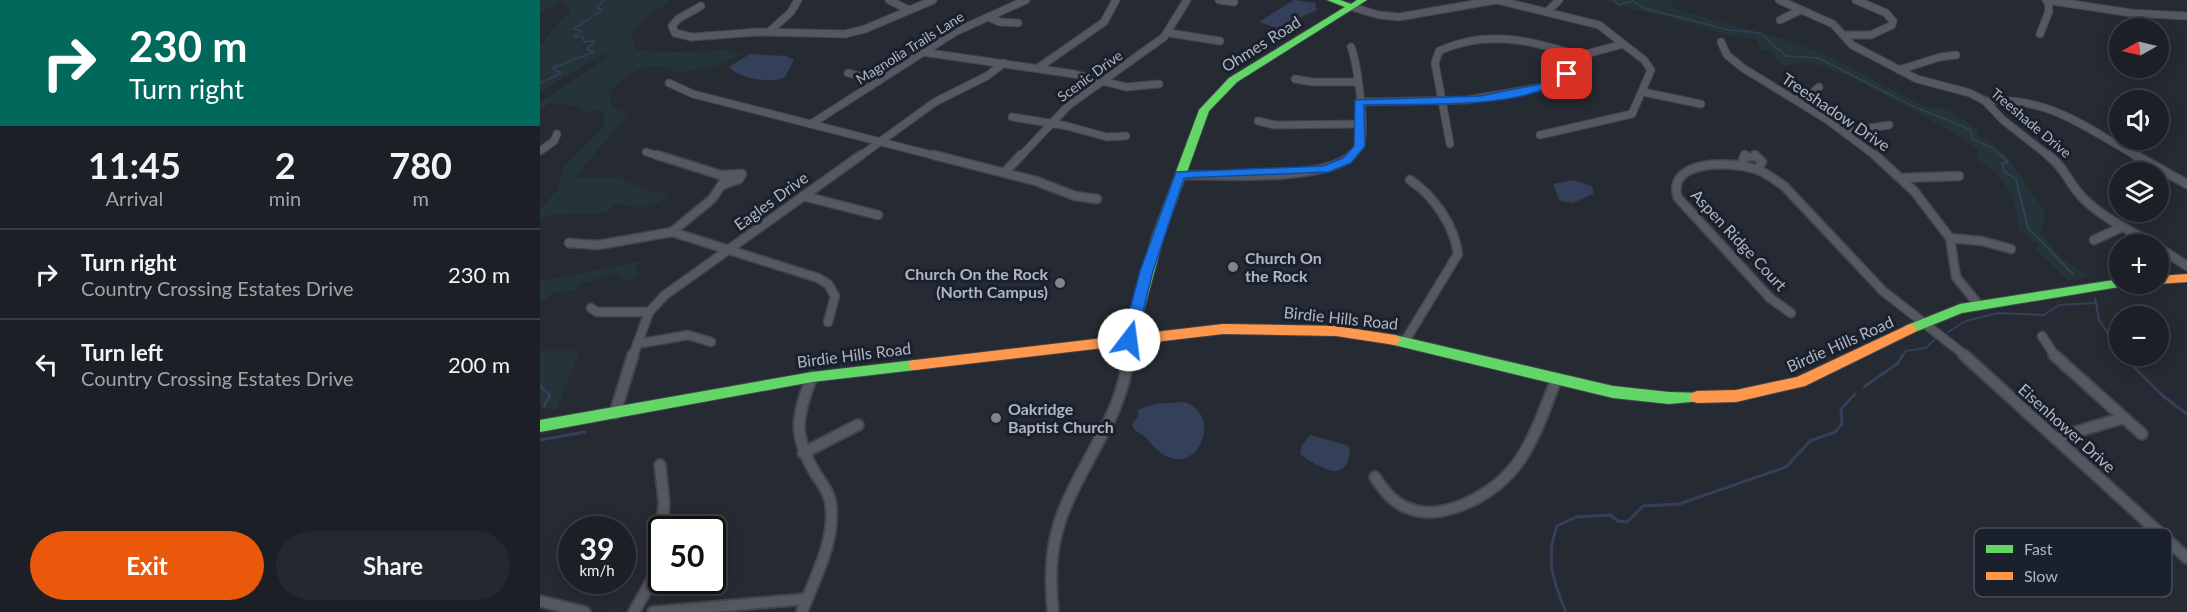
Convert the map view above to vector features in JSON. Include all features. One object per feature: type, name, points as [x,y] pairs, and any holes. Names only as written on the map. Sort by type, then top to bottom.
[{"type":"main road","points":[[1331,0],[1358,4]]},
{"type":"main road","name":"Ohmes Road","points":[[1129,340],[1147,271],[1198,123],[1214,98],[1233,80],[1358,4]]},
{"type":"main road","points":[[2169,279],[2187,278]]},
{"type":"main road","name":"Birdie Hills Road","points":[[540,426],[812,376],[1223,329],[1285,328],[1336,331],[1405,341],[1556,380],[1648,397],[1695,399],[1756,393],[1800,382],[1821,374],[1925,322],[1978,304],[2109,285]]},
{"type":"street","points":[[769,32],[791,12],[798,0]]},
{"type":"street","points":[[889,0],[909,10]]},
{"type":"street","points":[[701,6],[676,21],[672,28],[675,33],[692,37],[769,32],[845,34],[865,29],[933,0]]},
{"type":"street","name":"Magnolia Trails Lane","points":[[811,124],[955,32],[1026,0]]},
{"type":"street","points":[[1038,68],[1104,22],[1116,0]]},
{"type":"street","name":"Scenic Drive","points":[[1004,173],[1021,158],[1049,123],[1102,81],[1169,33],[1187,0]]},
{"type":"street","points":[[1219,0],[1234,2]]},
{"type":"street","points":[[1358,4],[1379,15],[1399,17],[1497,0],[1592,22],[1649,65],[1650,75],[1636,110],[1626,117],[1540,135]]},
{"type":"street","points":[[1547,12],[1559,0]]},
{"type":"street","name":"Treeshade Drive","points":[[1779,0],[1833,24],[1852,45],[1917,79],[1970,93],[1985,101],[2003,120],[2063,167],[2088,204],[2120,228],[2132,234]]},
{"type":"street","points":[[1844,35],[1870,35],[1892,25],[1893,21],[1886,13],[1856,0]]},
{"type":"street","points":[[2040,34],[2049,11],[2047,0],[2131,13],[2187,16]]},
{"type":"street","points":[[1780,20],[1800,10]]},
{"type":"street","points":[[988,17],[1018,23]]},
{"type":"street","points":[[1169,33],[1220,41]]},
{"type":"street","points":[[1450,144],[1435,57],[1438,51],[1453,44],[1488,38],[1506,38],[1552,47],[1579,56],[1623,44]]},
{"type":"street","name":"Treeshadow Drive","points":[[1721,42],[1721,48],[1731,58],[1845,132],[1886,162],[1950,238]]},
{"type":"street","points":[[1180,175],[1325,170],[1355,154],[1361,140],[1355,54],[1351,47]]},
{"type":"street","points":[[921,52],[1038,68],[1137,88],[1159,84]]},
{"type":"street","points":[[1899,70],[1940,57],[1956,55]]},
{"type":"street","points":[[1359,102],[1480,99],[1548,86],[1563,78],[1579,56]]},
{"type":"street","name":"Eagles Drive","points":[[615,413],[649,312],[683,281],[940,99],[987,76],[1004,63]]},
{"type":"street","points":[[848,73],[879,81]]},
{"type":"street","points":[[1295,79],[1312,82],[1357,82]]},
{"type":"street","points":[[669,83],[693,94],[1004,173],[1075,196],[1097,199]]},
{"type":"street","points":[[1795,99],[1811,94],[1819,87]]},
{"type":"street","points":[[1643,92],[1701,104]]},
{"type":"street","points":[[1985,101],[2019,96],[2042,105],[2063,114],[2187,184]]},
{"type":"street","points":[[1012,117],[1107,137],[1126,136]]},
{"type":"street","points":[[1258,121],[1275,125],[1360,124]]},
{"type":"street","points":[[1845,132],[1872,126],[1889,126]]},
{"type":"street","points":[[540,151],[554,141],[557,134]]},
{"type":"street","points":[[646,152],[723,175],[742,174],[739,179],[725,184],[672,232]]},
{"type":"street","name":"Aspen Ridge Court","points":[[1741,165],[1745,155],[1755,155],[1762,162],[1758,169]]},
{"type":"street","name":"Aspen Ridge Court","points":[[1791,313],[1763,290],[1687,208],[1674,189],[1680,176],[1689,170],[1714,164],[1741,165],[1758,169],[1784,186],[1883,291],[1925,322]]},
{"type":"street","points":[[723,175],[727,177],[725,184]]},
{"type":"street","points":[[1901,178],[1959,176]]},
{"type":"street","points":[[1405,341],[1458,254],[1453,235],[1425,191],[1410,180]]},
{"type":"street","points":[[803,196],[878,215]]},
{"type":"street","points":[[2094,240],[2120,228]]},
{"type":"street","points":[[569,243],[598,245],[650,234],[672,232],[729,249],[818,278],[828,285],[835,296],[828,322]]},
{"type":"street","points":[[1978,304],[1959,284],[1954,272],[1954,253],[1950,238],[1982,241],[2011,249]]},
{"type":"street","points":[[2169,254],[2187,266]]},
{"type":"street","points":[[591,308],[597,312],[649,312]]},
{"type":"street","name":"Eisenhower Drive","points":[[1925,322],[2154,528]]},
{"type":"street","points":[[637,344],[688,335],[711,342]]},
{"type":"street","points":[[2042,336],[2058,359],[2142,434]]},
{"type":"street","points":[[1053,612],[1049,579],[1056,531],[1072,487],[1124,384],[1129,340]]},
{"type":"street","points":[[802,612],[832,526],[831,503],[803,453],[796,433],[801,404],[812,376]]},
{"type":"street","points":[[1375,477],[1383,491],[1396,502],[1417,511],[1446,508],[1475,499],[1494,489],[1516,465],[1530,440],[1556,380]]},
{"type":"street","points":[[2055,438],[2123,418]]},
{"type":"street","points":[[803,453],[858,425]]},
{"type":"street","points":[[660,465],[664,502],[663,516]]},
{"type":"street","name":"Eisenhower Drive","points":[[2172,544],[2187,558]]},
{"type":"street","points":[[634,612],[648,587]]},
{"type":"street","points":[[653,612],[806,599]]},
{"type":"street","points":[[540,601],[585,612]]},
{"type":"shaded area","points":[[540,0],[562,0],[540,13]]},
{"type":"shaded area","points":[[562,0],[668,0],[671,1],[643,19],[632,35],[637,50],[675,52],[737,49],[732,53],[745,52],[704,69],[678,72],[663,67],[653,67],[638,70],[608,93],[615,109],[628,114],[574,178],[618,177],[647,190],[669,194],[651,206],[640,208],[620,203],[608,212],[565,214],[540,219],[540,209],[558,189],[564,166],[605,125],[604,113],[596,110],[583,114],[580,107],[549,103],[540,112],[540,103],[607,57],[605,53],[540,92],[540,47],[571,11]]},
{"type":"shaded area","points":[[1605,0],[1670,0],[1674,5],[1671,6],[1687,12],[1815,51],[1923,106],[1949,110],[1978,130],[1980,132],[1978,136],[1990,142],[2009,159],[2046,212],[2040,232],[2062,259],[2088,276],[2068,281],[2036,251],[2039,245],[2018,229],[2016,208],[2001,179],[1994,171],[1976,160],[1978,150],[1959,136],[1851,77],[1810,62],[1786,66],[1775,60],[1775,54],[1761,49],[1756,39],[1719,33]]},
{"type":"shaded area","points":[[641,261],[636,267],[637,273],[633,280],[621,279],[615,272],[578,286],[574,291],[554,292],[540,303],[540,281]]},
{"type":"shaded area","points":[[540,351],[579,351],[557,410],[540,407]]},
{"type":"water","points":[[1294,0],[1315,3],[1317,10],[1277,28],[1259,22]]},
{"type":"water","points":[[750,54],[786,56],[794,60],[785,77],[772,80],[740,75],[729,67]]},
{"type":"water","points":[[1574,180],[1593,187],[1593,194],[1573,203],[1560,201],[1553,184]]},
{"type":"water","points":[[1184,402],[1197,410],[1203,422],[1204,435],[1199,447],[1190,456],[1178,459],[1164,455],[1132,424],[1139,415],[1137,410],[1155,404]]},
{"type":"water","points":[[1310,435],[1347,445],[1350,450],[1348,461],[1343,468],[1337,471],[1322,468],[1300,454],[1302,445]]},
{"type":"waterway","points":[[540,83],[561,73],[552,68],[594,52],[587,49],[595,41],[584,42],[583,37],[574,37],[581,31],[574,29],[602,10],[597,8],[604,0]]},
{"type":"waterway","points":[[1614,0],[1619,5],[1633,1],[1643,8],[1729,30],[1760,33],[1786,56],[1818,58],[1917,108],[1971,130],[1972,139],[1992,148],[2002,157]]},
{"type":"waterway","points":[[2000,155],[2008,162],[2002,164],[2005,172],[2016,179],[2028,228],[2073,274]]},
{"type":"waterway","points":[[2095,298],[2099,320],[2109,335]]},
{"type":"waterway","points":[[1948,332],[1966,321],[1998,313],[2044,315],[2059,305],[2095,303]]},
{"type":"waterway","points":[[1902,356],[1906,351],[1926,348],[1937,337]]},
{"type":"waterway","points":[[1864,387],[1898,363],[1903,355]]},
{"type":"waterway","points":[[2133,366],[2163,396],[2187,414]]},
{"type":"waterway","points":[[540,386],[550,395],[544,406]]},
{"type":"waterway","points":[[1566,612],[1552,569],[1553,538],[1557,526],[1576,517],[1610,515],[1618,521],[1627,522],[1643,506],[1679,504],[1786,467],[1810,441],[1835,432],[1842,424],[1841,409],[1855,394]]},
{"type":"waterway","points":[[540,440],[585,432]]},
{"type":"traffic: fast","points":[[1331,0],[1352,7]]},
{"type":"traffic: fast","points":[[1129,340],[1158,236],[1204,110],[1233,80],[1363,0]]},
{"type":"traffic: fast","points":[[1910,329],[1960,309],[2109,285]]},
{"type":"traffic: fast","points":[[1395,340],[1613,392],[1669,398],[1697,397]]},
{"type":"traffic: fast","points":[[540,426],[812,377],[915,365]]},
{"type":"traffic: slow","points":[[2169,279],[2187,278]]},
{"type":"traffic: slow","points":[[915,365],[1223,329],[1336,331],[1395,340]]},
{"type":"traffic: slow","points":[[1697,397],[1736,396],[1800,382],[1910,329]]},
{"type":"place","name":"Church On the Rock","points":[[1233,267]]},
{"type":"place","name":"Church On the Rock (North Campus)","points":[[1060,283]]},
{"type":"place","name":"Oakridge Baptist Church","points":[[996,418]]},
{"type":"route","points":[[1129,340],[1147,271],[1180,175],[1325,170],[1347,160],[1360,146],[1359,102],[1480,99],[1548,86],[1561,80],[1567,74]]}]
